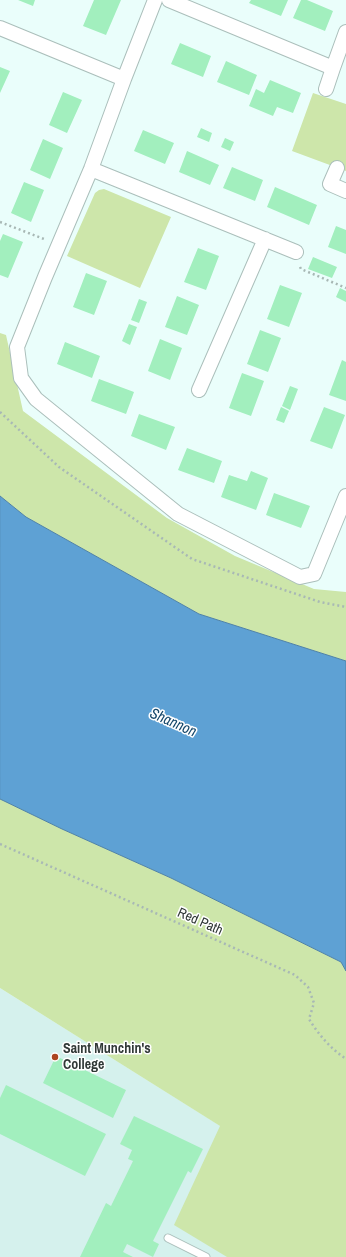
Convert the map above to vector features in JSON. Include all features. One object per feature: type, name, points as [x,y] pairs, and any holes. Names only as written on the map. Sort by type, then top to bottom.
[{"type":"street","points":[[155,0],[124,79],[92,168],[17,347],[21,378],[36,399],[178,514],[300,577],[314,574],[346,496]]},
{"type":"street","points":[[169,0],[333,68]]},
{"type":"street","points":[[0,28],[124,79]]},
{"type":"street","points":[[326,89],[346,32]]},
{"type":"street","points":[[92,168],[296,252]]},
{"type":"street","points":[[337,168],[330,184],[346,191]]},
{"type":"street","points":[[199,390],[265,239]]},
{"type":"lane","points":[[168,1238],[206,1257]]},
{"type":"path","points":[[0,222],[59,245]]},
{"type":"path","points":[[296,252],[301,269],[346,288]]},
{"type":"path","points":[[0,412],[59,467],[192,559],[320,602],[346,606]]},
{"type":"path","name":"Red Path","points":[[0,844],[295,974],[308,987],[314,1003],[309,1019],[312,1025],[339,1055],[346,1059]]},
{"type":"shaded area","name":"Saint Munchin's College","points":[[0,988],[297,1174],[272,1257],[0,1257]]},
{"type":"green space","points":[[313,93],[346,104],[346,171],[292,151]]},
{"type":"green space","points":[[104,189],[171,217],[140,288],[67,256],[95,193]]},
{"type":"green space","points":[[0,333],[6,335],[23,411],[167,518],[235,556],[314,589],[346,592],[346,661],[199,614],[26,517],[0,496]]},
{"type":"green space","points":[[0,799],[62,829],[171,878],[341,962],[346,971],[346,1257],[227,1257],[174,1225],[220,1126],[0,988]]},
{"type":"water","name":"Shannon","points":[[0,496],[26,517],[199,614],[346,661],[346,971],[341,962],[171,878],[62,829],[0,799]]},
{"type":"building","points":[[18,0],[35,0],[33,6]]},
{"type":"building","points":[[94,0],[121,0],[106,35],[83,26]]},
{"type":"building","points":[[251,0],[288,0],[281,16],[249,3]]},
{"type":"building","points":[[301,0],[307,0],[333,11],[325,31],[293,18]]},
{"type":"building","points":[[180,43],[211,56],[203,77],[171,64]]},
{"type":"building","points":[[226,61],[257,75],[249,95],[217,82]]},
{"type":"building","points":[[0,67],[10,71],[0,93]]},
{"type":"building","points":[[270,80],[301,93],[293,113],[277,107],[273,116],[249,106],[256,89],[264,93]]},
{"type":"building","points":[[63,92],[82,100],[67,133],[49,125]]},
{"type":"building","points":[[201,128],[212,133],[209,142],[197,137]]},
{"type":"building","points":[[143,130],[174,143],[165,164],[134,151]]},
{"type":"building","points":[[225,138],[234,142],[230,151],[221,147]]},
{"type":"building","points":[[43,139],[63,148],[50,179],[30,170]]},
{"type":"building","points":[[187,151],[219,165],[210,185],[179,172]]},
{"type":"building","points":[[232,167],[263,180],[255,201],[223,188]]},
{"type":"building","points":[[24,182],[44,190],[31,222],[11,213]]},
{"type":"building","points":[[275,187],[317,205],[309,225],[267,207]]},
{"type":"building","points":[[336,226],[346,230],[346,254],[328,247]]},
{"type":"building","points":[[3,234],[23,242],[8,278],[0,275],[0,241]]},
{"type":"building","points":[[198,248],[219,256],[206,290],[184,282]]},
{"type":"building","points":[[313,257],[337,267],[332,278],[308,269]]},
{"type":"building","points":[[86,273],[107,281],[94,315],[73,307]]},
{"type":"building","points":[[280,285],[302,293],[289,327],[267,319]]},
{"type":"building","points":[[340,288],[346,291],[346,302],[336,297]]},
{"type":"building","points":[[177,296],[199,305],[187,335],[165,327]]},
{"type":"building","points":[[139,299],[147,302],[139,323],[131,320]]},
{"type":"building","points":[[129,324],[137,327],[130,345],[122,341]]},
{"type":"building","points":[[260,330],[281,338],[268,372],[247,364]]},
{"type":"building","points":[[160,339],[182,348],[170,380],[148,371]]},
{"type":"building","points":[[65,342],[100,356],[92,378],[57,364]]},
{"type":"building","points":[[342,360],[346,362],[346,401],[329,395]]},
{"type":"building","points":[[242,373],[264,381],[251,416],[229,408]]},
{"type":"building","points":[[99,379],[134,392],[126,414],[91,401]]},
{"type":"building","points":[[290,386],[298,389],[290,410],[282,406]]},
{"type":"building","points":[[281,407],[289,411],[284,423],[276,420]]},
{"type":"building","points":[[324,407],[345,415],[332,449],[310,441]]},
{"type":"building","points":[[139,414],[175,427],[166,450],[131,436]]},
{"type":"building","points":[[187,448],[222,461],[214,483],[178,470]]},
{"type":"building","points":[[251,471],[268,478],[256,510],[221,497],[229,475],[247,481]]},
{"type":"building","points":[[274,493],[310,506],[301,528],[266,515]]},
{"type":"building","points":[[56,1056],[126,1090],[113,1118],[43,1083]]},
{"type":"building","points":[[6,1085],[106,1134],[85,1176],[0,1134],[0,1098]]},
{"type":"building","points":[[134,1116],[203,1149],[191,1173],[188,1171],[153,1241],[159,1244],[153,1257],[127,1244],[123,1252],[133,1257],[80,1257],[106,1203],[111,1206],[133,1161],[128,1159],[132,1150],[120,1144]]},
{"type":"place","name":"Saint Munchin's College","points":[[55,1057]]}]
